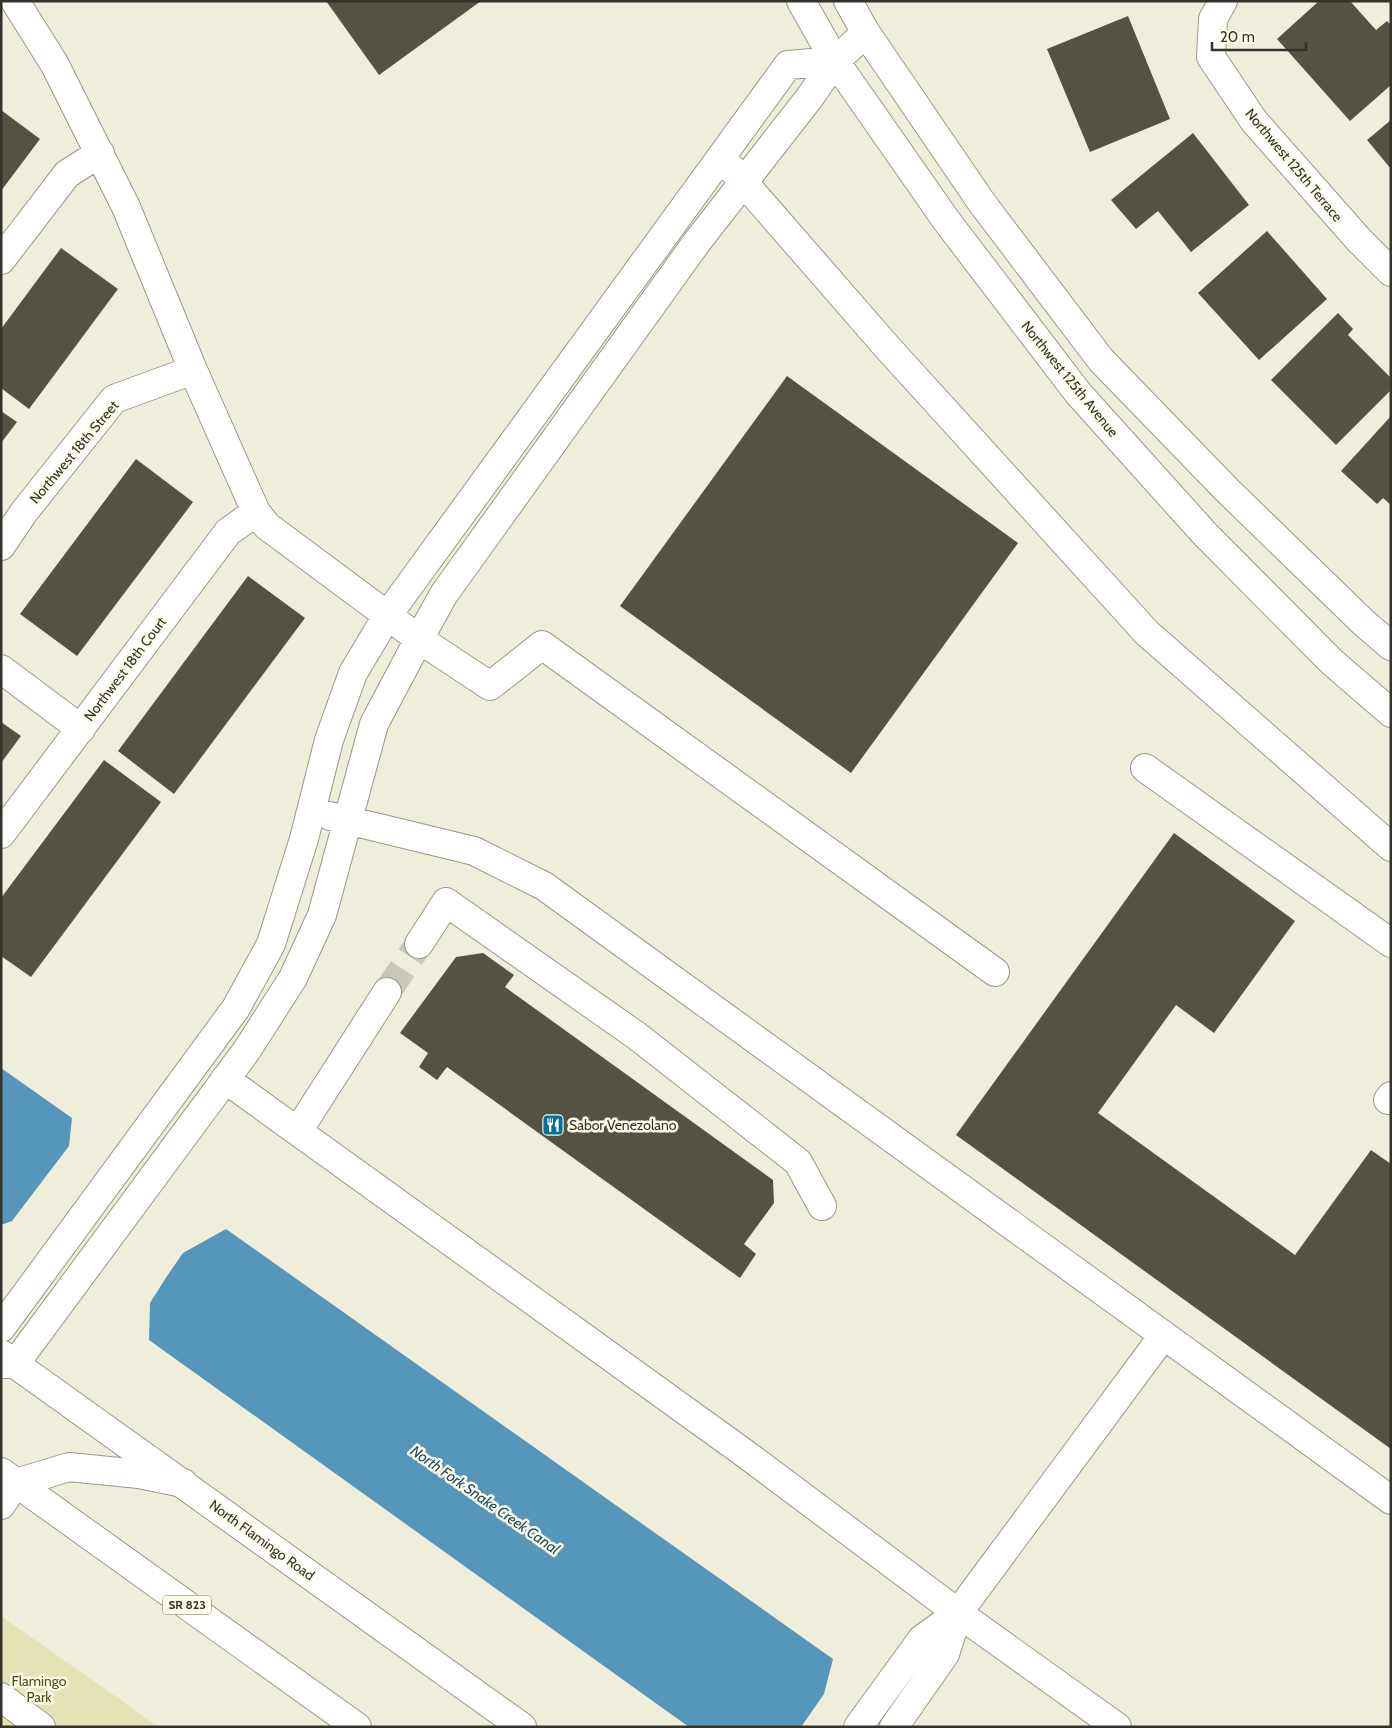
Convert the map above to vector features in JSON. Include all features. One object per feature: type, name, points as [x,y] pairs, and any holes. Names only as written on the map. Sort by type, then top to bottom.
[{"type":"main road","points":[[16,1],[55,64],[126,207],[193,370],[256,512],[266,526],[387,616],[490,686],[542,645],[995,972]]},
{"type":"main road","name":"Northwest 125th Avenue","points":[[801,1],[834,61],[946,220],[1078,393],[1204,533],[1332,662],[1391,713]]},
{"type":"main road","points":[[848,1],[866,34],[982,202],[1101,360],[1226,488],[1364,623],[1391,646]]},
{"type":"main road","name":"Northwest 125th Terrace","points":[[1218,10],[1211,57],[1254,120],[1359,240],[1391,272]]},
{"type":"main road","points":[[6,1360],[184,1136],[248,1050],[293,978],[322,915],[374,724],[444,594],[697,242],[810,97],[834,61],[866,34]]},
{"type":"main road","points":[[1,1328],[236,1008],[271,944],[311,812],[329,740],[353,673],[387,616],[788,65],[834,61]]},
{"type":"main road","points":[[1,260],[67,174],[100,153]]},
{"type":"main road","points":[[721,156],[742,183],[887,347],[1147,633],[1391,847]]},
{"type":"main road","name":"Northwest 18th Street","points":[[1,546],[24,512],[114,399],[193,370]]},
{"type":"main road","name":"Northwest 18th Court","points":[[1,834],[228,532],[256,512]]},
{"type":"main road","points":[[1,669],[81,729]]},
{"type":"main road","points":[[1145,768],[1391,943]]},
{"type":"main road","points":[[311,812],[474,851],[544,886],[1391,1500]]},
{"type":"main road","points":[[419,944],[446,902],[637,1036],[798,1162],[822,1206]]},
{"type":"main road","points":[[298,1131],[387,992]]},
{"type":"main road","points":[[225,1079],[747,1455],[958,1613],[1117,1727]]},
{"type":"main road","points":[[158,1116],[184,1136]]},
{"type":"main road","points":[[858,1727],[922,1639],[958,1613],[1164,1336]]},
{"type":"main road","name":"North Flamingo Road","points":[[6,1360],[183,1484],[522,1727]]},
{"type":"main road","points":[[1,1505],[9,1478],[69,1467],[139,1474],[183,1484]]},
{"type":"main road","name":"SR 823","points":[[9,1478],[357,1727]]},
{"type":"main road","points":[[894,1727],[945,1654],[958,1613]]},
{"type":"main road","points":[[1,1697],[41,1727]]},
{"type":"green space","name":"Flamingo Park","points":[[1,1616],[159,1727],[1,1727]]},
{"type":"water","points":[[1,1068],[72,1118],[69,1146],[12,1221],[1,1225]]},
{"type":"water","name":"North Fork Snake Creek Canal","points":[[226,1229],[833,1659],[824,1694],[801,1727],[689,1727],[149,1340],[150,1303],[167,1276],[183,1253]]},
{"type":"building","points":[[326,1],[481,1],[379,75]]},
{"type":"building","points":[[1319,1],[1350,1],[1376,30],[1387,21],[1391,25],[1391,85],[1350,121],[1277,39]]},
{"type":"building","points":[[1128,16],[1170,119],[1090,152],[1047,49]]},
{"type":"building","points":[[1,110],[40,139],[1,191]]},
{"type":"building","points":[[1391,120],[1391,169],[1367,140]]},
{"type":"building","points":[[1193,133],[1249,205],[1191,252],[1158,211],[1136,229],[1111,200]]},
{"type":"building","points":[[1267,231],[1327,299],[1259,360],[1198,293]]},
{"type":"building","points":[[61,248],[118,289],[29,409],[1,388],[1,329]]},
{"type":"building","points":[[1338,313],[1353,329],[1348,335],[1391,378],[1391,390],[1336,445],[1271,380]]},
{"type":"building","points":[[787,376],[1018,543],[851,773],[620,606]]},
{"type":"building","points":[[1,411],[17,422],[1,443]]},
{"type":"building","points":[[1391,416],[1391,505],[1383,498],[1377,504],[1341,471]]},
{"type":"building","points":[[136,459],[193,502],[77,656],[20,614]]},
{"type":"building","points":[[248,576],[305,618],[174,794],[118,751]]},
{"type":"building","points":[[1,722],[21,736],[1,763]]},
{"type":"building","points":[[104,760],[161,802],[31,977],[1,956],[1,898]]},
{"type":"building","points":[[1174,833],[1295,921],[1214,1033],[1176,1005],[1098,1113],[1295,1255],[1371,1150],[1391,1164],[1391,1449],[956,1135]]},
{"type":"building","points":[[483,953],[514,975],[505,987],[773,1180],[774,1203],[744,1244],[756,1254],[740,1278],[447,1067],[437,1080],[419,1067],[428,1053],[400,1033],[456,957]]},
{"type":"tunnel","points":[[387,992],[419,944]]},
{"type":"place","name":"Sabor Venezolano","points":[[553,1125]]}]
